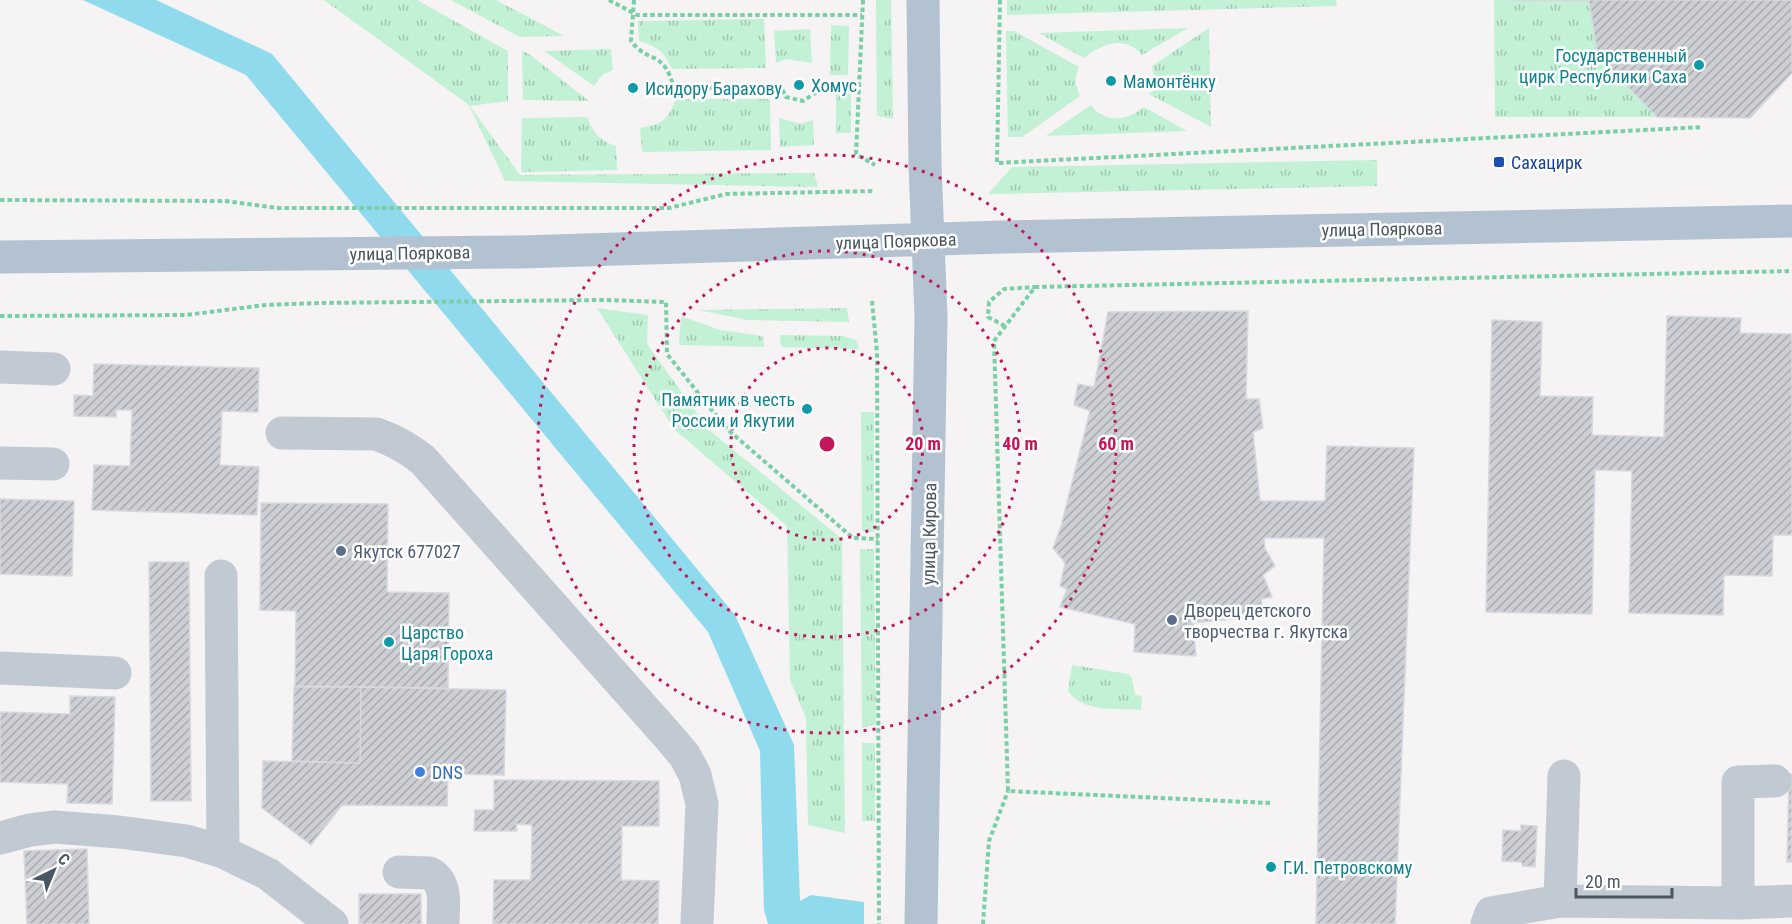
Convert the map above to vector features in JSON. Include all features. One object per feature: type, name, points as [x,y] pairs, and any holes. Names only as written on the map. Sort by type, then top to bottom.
[{"type":"main road","name":"улица Кирова","points":[[921,924],[931,327],[925,165],[923,0]]},
{"type":"main road","name":"улица Пояркова","points":[[0,257],[520,252],[1013,237],[1792,221]]},
{"type":"street","points":[[0,367],[54,369]]},
{"type":"street","points":[[282,433],[376,434],[390,438],[423,460],[669,737],[690,765],[702,804],[697,924]]},
{"type":"street","points":[[0,463],[53,464]]},
{"type":"street","points":[[221,576],[223,852]]},
{"type":"street","points":[[0,668],[115,673]]},
{"type":"street","points":[[1560,901],[1564,776]]},
{"type":"street","points":[[1738,903],[1738,782],[1775,781]]},
{"type":"street","points":[[0,838],[30,830],[55,827],[119,832],[187,842],[223,852],[268,874],[332,924]]},
{"type":"street","points":[[399,872],[430,873],[440,881],[443,895],[443,924]]},
{"type":"street","points":[[1489,919],[1560,901],[1738,903],[1792,901]]},
{"type":"path","points":[[609,0],[637,15],[862,15]]},
{"type":"path","points":[[634,0],[631,42],[639,51],[661,61],[669,72],[674,88],[781,87],[786,97],[803,101],[815,93],[820,84],[860,82]]},
{"type":"path","points":[[863,0],[856,154],[875,165]]},
{"type":"path","points":[[1000,0],[997,164],[1703,127]]},
{"type":"path","points":[[0,200],[225,201],[277,208],[669,208],[726,195],[875,190]]},
{"type":"path","points":[[1005,326],[988,317],[989,302],[1004,289],[1035,286],[1792,271]]},
{"type":"path","points":[[983,924],[989,841],[1008,791],[994,341],[1035,286]]},
{"type":"path","points":[[0,316],[186,315],[265,305],[318,303],[603,300],[666,302],[667,354],[727,429],[854,538],[878,539]]},
{"type":"path","points":[[872,301],[877,352],[879,924]]},
{"type":"path","points":[[1008,791],[1270,802]]},
{"type":"green space","points":[[324,0],[417,0],[508,51],[508,101],[470,106],[520,175],[814,173],[818,187],[505,181],[469,105]]},
{"type":"green space","points":[[451,0],[496,0],[564,36],[520,37]]},
{"type":"green space","points":[[876,0],[891,0],[893,119],[877,116]]},
{"type":"green space","points":[[1007,0],[1336,0],[1337,6],[1007,15]]},
{"type":"green space","points":[[1494,0],[1589,1],[1598,56],[1657,117],[1495,117]]},
{"type":"green space","points":[[764,19],[766,68],[672,69],[660,50],[639,41],[638,21]]},
{"type":"green space","points":[[831,25],[849,26],[848,75],[830,75]]},
{"type":"green space","points":[[1188,28],[1142,55],[1128,45],[1113,43],[1105,45],[1084,58],[1039,33]]},
{"type":"green space","points":[[1209,28],[1211,127],[1149,94],[1156,89],[1152,66]]},
{"type":"green space","points":[[810,29],[812,63],[786,59],[776,63],[774,31]]},
{"type":"green space","points":[[1006,31],[1014,31],[1079,67],[1076,82],[1080,96],[1022,137],[1008,137]]},
{"type":"green space","points":[[611,49],[613,70],[602,75],[594,86],[544,51]]},
{"type":"green space","points":[[522,51],[529,54],[589,101],[523,100]]},
{"type":"green space","points":[[851,90],[851,133],[836,133],[836,91]]},
{"type":"green space","points":[[676,99],[770,99],[771,150],[642,152],[640,128],[659,123],[667,117]]},
{"type":"green space","points":[[1091,105],[1109,118],[1123,118],[1144,107],[1187,131],[1046,136]]},
{"type":"green space","points":[[587,117],[598,136],[616,146],[617,170],[521,172],[522,118]]},
{"type":"green space","points":[[779,118],[801,124],[813,120],[814,145],[780,147]]},
{"type":"green space","points":[[1377,160],[1377,186],[988,194],[1012,167]]},
{"type":"green space","points":[[597,308],[648,315],[647,344],[708,429],[842,539],[845,833],[808,825],[806,718],[790,680],[787,526],[674,429]]},
{"type":"green space","points":[[847,308],[849,322],[748,320],[698,310]]},
{"type":"green space","points":[[681,316],[720,330],[763,336],[764,347],[679,345]]},
{"type":"green space","points":[[780,335],[843,336],[856,340],[859,349],[781,347]]},
{"type":"green space","points":[[861,412],[874,412],[874,532],[862,532]]},
{"type":"green space","points":[[860,549],[874,549],[876,724],[862,728]]},
{"type":"green space","points":[[1072,665],[1128,674],[1132,678],[1135,695],[1142,696],[1141,710],[1101,708],[1082,703],[1074,698],[1068,691]]},
{"type":"green space","points":[[862,743],[875,743],[875,821],[862,821]]},
{"type":"water","points":[[83,0],[156,0],[272,54],[735,615],[794,745],[800,901],[811,895],[864,902],[864,924],[768,924],[764,910],[760,751],[708,632],[246,75]]},
{"type":"building","name":"Государственный цирк Республики Саха","points":[[1506,0],[1792,0],[1792,73],[1750,118],[1657,117],[1598,56],[1589,1]]},
{"type":"building","name":"Дворец детского творчества г. Якутска","points":[[1248,311],[1246,399],[1259,399],[1263,428],[1253,432],[1260,501],[1325,501],[1327,446],[1414,448],[1395,924],[1316,924],[1324,538],[1264,538],[1265,548],[1275,566],[1263,575],[1272,597],[1261,599],[1263,616],[1193,623],[1196,656],[1134,652],[1135,624],[1060,607],[1067,589],[1060,586],[1065,563],[1053,548],[1061,526],[1090,411],[1074,405],[1078,384],[1094,387],[1108,312]]},
{"type":"building","points":[[1667,316],[1741,318],[1740,333],[1792,334],[1792,535],[1773,535],[1772,576],[1724,575],[1723,615],[1629,613],[1632,471],[1595,470],[1592,614],[1486,612],[1492,320],[1542,322],[1540,396],[1593,397],[1592,435],[1664,437]]},
{"type":"building","points":[[94,364],[259,368],[258,412],[222,411],[220,465],[259,467],[257,515],[92,510],[94,465],[130,466],[132,410],[116,410],[116,417],[74,416],[74,395],[93,396]]},
{"type":"building","points":[[0,499],[74,501],[72,576],[0,574]]},
{"type":"building","points":[[261,503],[388,504],[387,592],[449,593],[448,688],[295,686],[296,611],[260,610]]},
{"type":"building","points":[[149,562],[189,562],[191,801],[151,801]]},
{"type":"building","points":[[294,687],[361,687],[360,763],[292,761]]},
{"type":"building","points":[[361,687],[506,690],[504,775],[448,774],[447,806],[342,805],[311,845],[262,808],[263,761],[360,763]]},
{"type":"building","points":[[70,696],[115,697],[112,804],[67,803],[68,784],[0,782],[0,712],[70,714]]},
{"type":"building","points":[[1789,774],[1792,774],[1792,862],[1787,862]]},
{"type":"building","points":[[494,780],[659,781],[659,826],[622,826],[621,880],[659,881],[658,924],[493,924],[494,880],[531,880],[532,825],[516,824],[517,831],[474,831],[475,810],[494,810]]},
{"type":"building","points":[[1521,825],[1537,826],[1535,867],[1523,866],[1521,862],[1502,861],[1503,830],[1521,831]]},
{"type":"building","points":[[87,849],[89,924],[27,924],[24,851]]},
{"type":"building","points":[[359,894],[421,894],[421,924],[359,924]]},
{"type":"place","name":"Государственный цирк Республики Саха","points":[[1699,65]]},
{"type":"place","name":"Мамонтёнку","points":[[1111,81]]},
{"type":"place","name":"Хомус","points":[[799,85]]},
{"type":"place","name":"Исидору Барахову","points":[[633,88]]},
{"type":"place","name":"Сахацирк","points":[[1499,162]]},
{"type":"place","name":"Памятник в честь России и Якутии","points":[[807,409]]},
{"type":"place","name":"Якутск 677027","points":[[341,551]]},
{"type":"place","name":"Дворец детского творчества г. Якутска","points":[[1172,620]]},
{"type":"place","name":"Царство Царя Гороха","points":[[389,642]]},
{"type":"place","name":"DNS","points":[[420,772]]},
{"type":"place","name":"Г.И. Петровскому","points":[[1271,867]]}]
